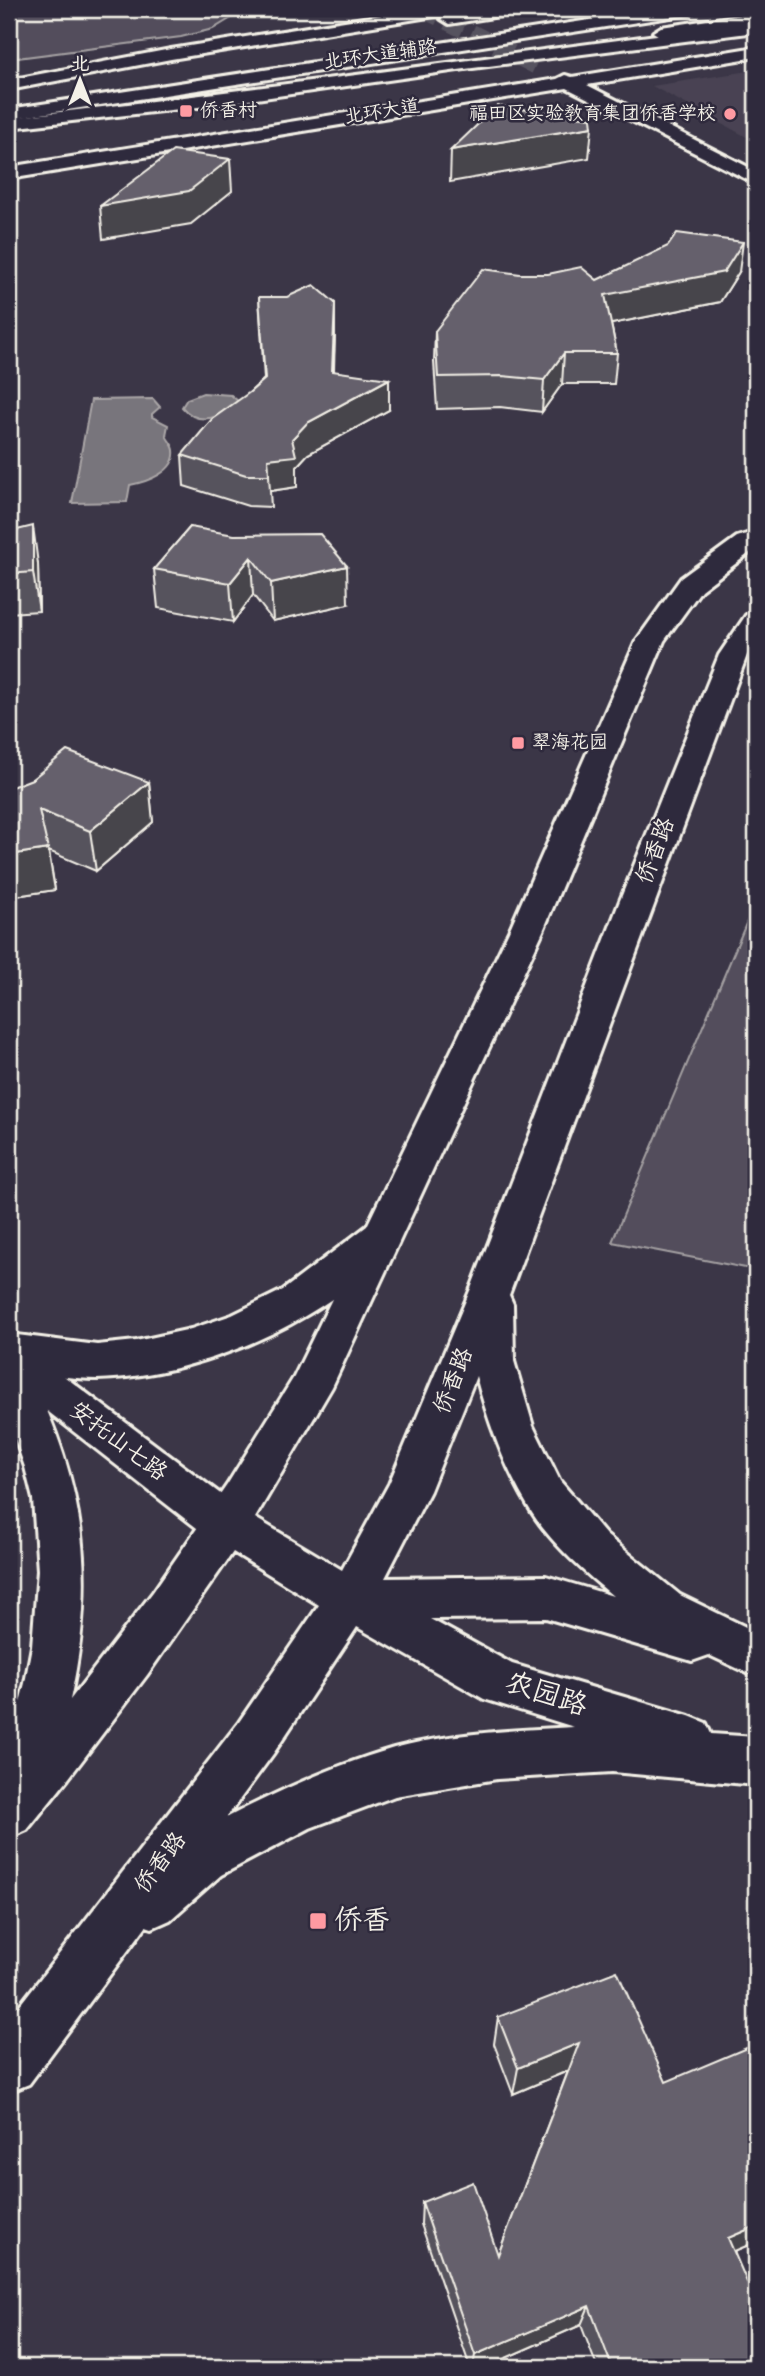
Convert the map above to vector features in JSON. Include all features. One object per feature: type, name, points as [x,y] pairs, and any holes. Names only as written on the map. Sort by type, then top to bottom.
[{"type":"main road","name":"北环大道辅路","points":[[9,85],[175,60],[447,9]]},
{"type":"main road","points":[[9,114],[690,9]]},
{"type":"main road","points":[[9,91],[175,60],[519,13]]},
{"type":"main road","points":[[432,31],[519,13]]},
{"type":"main road","points":[[465,64],[756,18]]},
{"type":"main road","points":[[175,60],[262,22]]},
{"type":"main road","name":"北环大道辅路","points":[[9,123],[207,101],[465,64],[756,27]]},
{"type":"main road","points":[[175,60],[325,46]]},
{"type":"main road","name":"北环大道","points":[[9,173],[756,52]]},
{"type":"main road","points":[[543,69],[756,178]]},
{"type":"main road","points":[[9,1813],[61,1751],[147,1637],[271,1458],[311,1387],[526,931],[650,641],[691,583],[746,543],[756,539]]},
{"type":"main road","name":"侨香路","points":[[9,2064],[256,1738],[350,1599],[408,1491],[492,1286],[733,654],[756,621]]},
{"type":"main road","points":[[9,1351],[57,1359],[108,1361],[173,1350],[225,1334],[270,1316],[318,1288],[386,1230]]},
{"type":"main road","points":[[492,1286],[494,1361],[510,1426],[544,1494],[590,1549],[664,1610],[756,1657]]},
{"type":"main road","name":"安托山七路","points":[[9,1358],[227,1525]]},
{"type":"main road","points":[[9,1374],[38,1435],[55,1499],[60,1554],[58,1617],[50,1683],[32,1754],[9,1808]]},
{"type":"main road","name":"农园路","points":[[227,1525],[350,1599],[501,1683],[756,1761]]},
{"type":"main road","points":[[350,1599],[546,1597],[756,1657]]},
{"type":"main road","points":[[92,1954],[203,1857],[295,1809],[395,1772],[497,1755],[612,1749],[756,1761]]},
{"type":"shaded area","points":[[9,9],[246,9],[213,29],[181,37],[9,59]]},
{"type":"shaded area","name":"福田区实验教育集团侨香学校","points":[[756,70],[756,142],[652,86]]},
{"type":"shaded area","points":[[203,393],[231,395],[240,403],[226,412],[204,419],[189,414],[182,407],[187,399]]},
{"type":"shaded area","points":[[153,399],[160,407],[152,417],[168,425],[166,435],[174,450],[171,464],[159,475],[130,485],[127,502],[72,503],[91,400]]},
{"type":"shaded area","points":[[756,900],[756,1270],[612,1242]]},
{"type":"building","points":[[497,106],[591,118],[592,127],[451,150]]},
{"type":"building","points":[[173,151],[230,159],[189,191],[100,206]]},
{"type":"building","points":[[677,233],[743,242],[724,272],[605,295],[617,353],[564,353],[544,380],[502,376],[438,377],[435,331],[483,269],[520,274],[548,274],[581,267],[597,280],[668,246]]},
{"type":"building","points":[[314,285],[335,303],[332,371],[389,379],[307,423],[292,439],[296,456],[268,459],[269,475],[246,475],[182,455],[212,419],[265,379],[259,297],[287,297]]},
{"type":"building","points":[[33,526],[33,572],[9,574],[9,532]]},
{"type":"building","points":[[190,527],[234,535],[320,534],[347,566],[271,583],[251,557],[230,583],[154,569]]},
{"type":"building","points":[[67,751],[149,782],[90,831],[39,810],[48,849],[9,855],[9,788],[32,779]]},
{"type":"building","points":[[617,1971],[666,2082],[756,2044],[756,2226],[728,2238],[756,2303],[756,2367],[612,2367],[589,2306],[475,2355],[422,2202],[473,2182],[498,2255],[579,2043],[518,2068],[498,2017]]},
{"type":"tunnel","points":[[423,9],[543,69]]},
{"type":"place","name":"侨香村","points":[[186,111]]},
{"type":"place","name":"福田区实验教育集团侨香学校","points":[[730,114]]},
{"type":"place","name":"翠海花园","points":[[518,743]]},
{"type":"place","name":"侨香","points":[[318,1921]]}]
